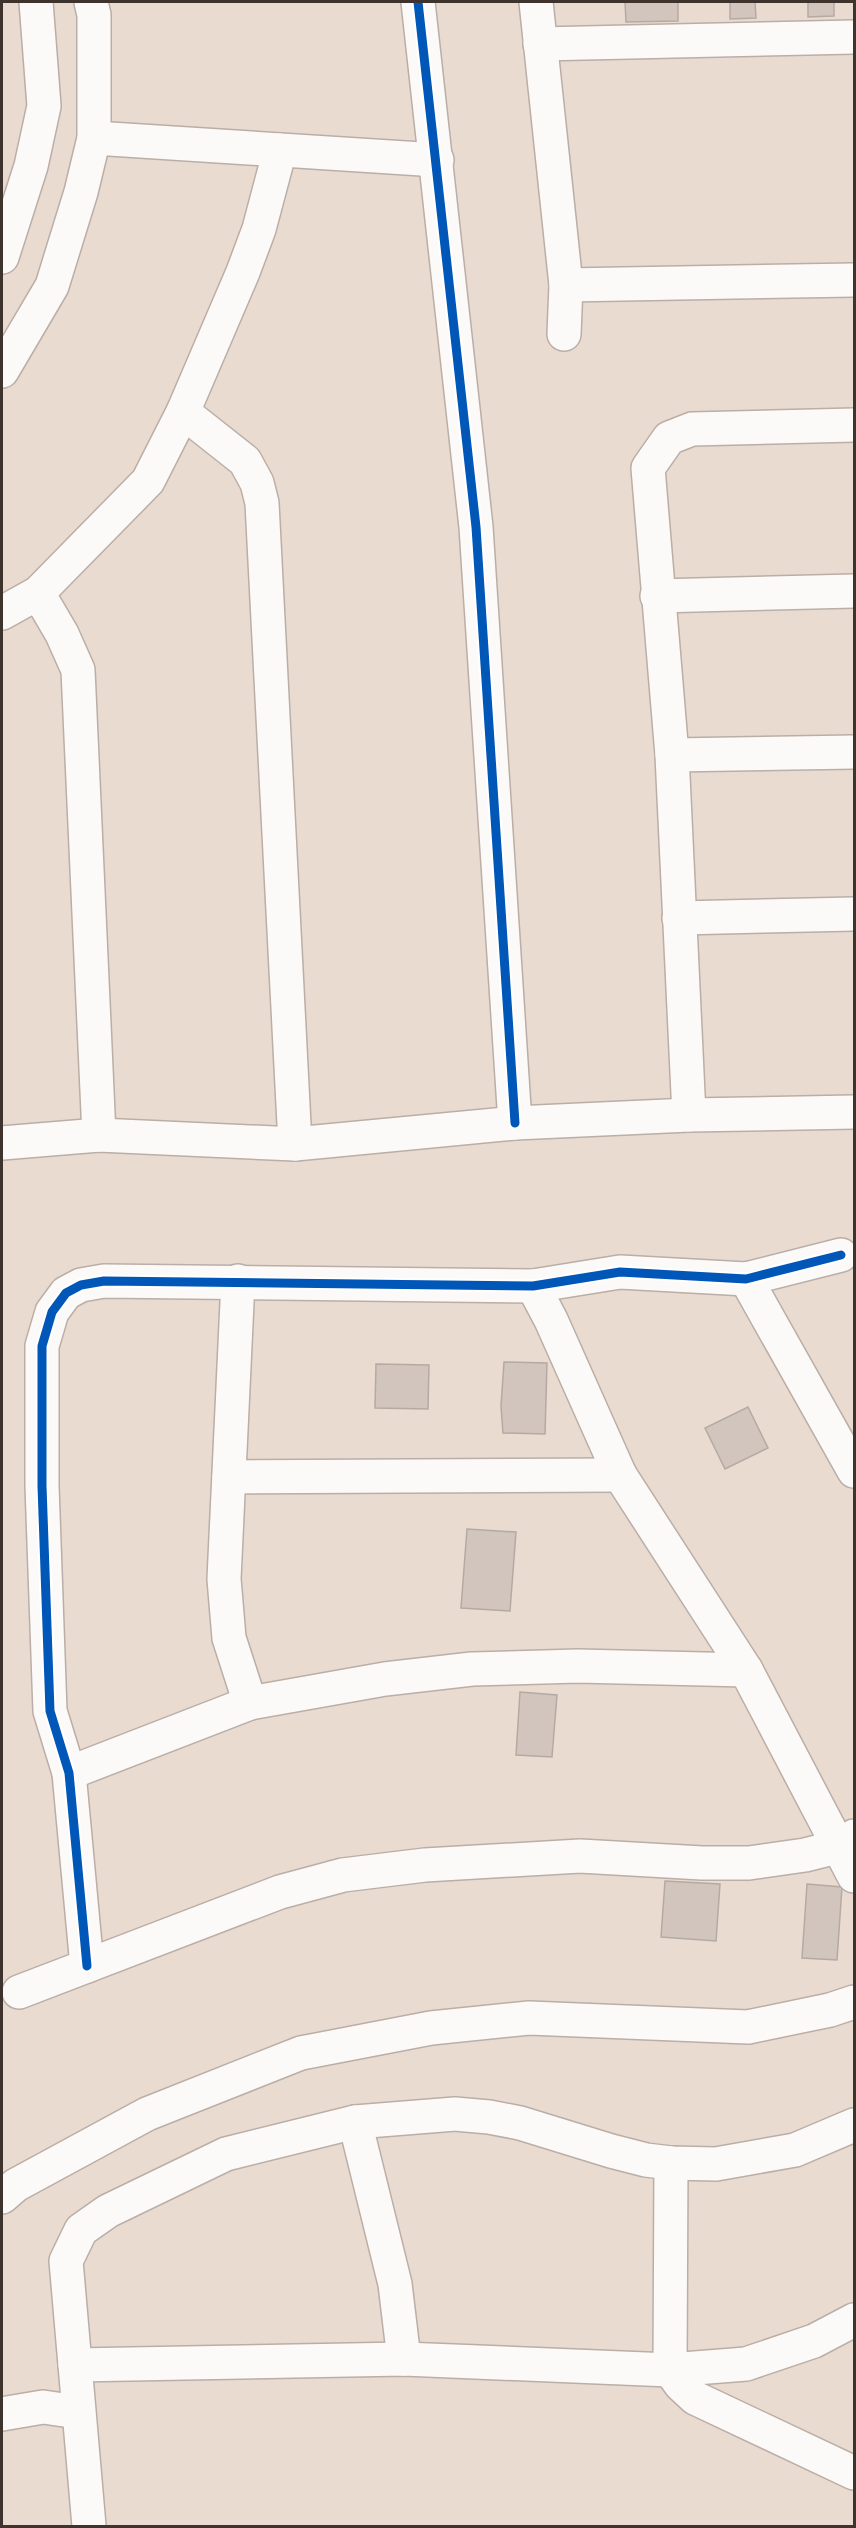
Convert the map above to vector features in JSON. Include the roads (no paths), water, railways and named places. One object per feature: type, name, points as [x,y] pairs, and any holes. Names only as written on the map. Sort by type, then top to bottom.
[{"type":"street","points":[[2,256],[31,166],[44,106],[36,2]]},
{"type":"street","points":[[2,371],[52,286],[81,192],[94,138],[94,15],[91,2]]},
{"type":"street","points":[[418,2],[476,527],[515,1123]]},
{"type":"street","points":[[536,2],[566,285],[564,334]]},
{"type":"street","points":[[540,44],[855,38]]},
{"type":"street","points":[[94,138],[437,160]]},
{"type":"street","points":[[2,613],[38,593],[148,481],[183,412],[258,230],[280,150]]},
{"type":"street","points":[[566,285],[855,280]]},
{"type":"street","points":[[183,412],[245,461],[257,483],[262,503],[295,1144]]},
{"type":"street","points":[[689,1115],[672,755],[648,468],[669,438],[693,429],[855,425]]},
{"type":"street","points":[[657,596],[855,591]]},
{"type":"street","points":[[38,593],[62,634],[78,670],[99,1135]]},
{"type":"street","points":[[672,755],[855,752]]},
{"type":"street","points":[[679,918],[855,914]]},
{"type":"street","points":[[2,1143],[99,1135],[295,1144],[515,1123],[689,1115],[855,1112]]},
{"type":"street","points":[[87,1966],[69,1773],[50,1711],[42,1486],[42,1346],[52,1312],[66,1293],[81,1284],[104,1281],[533,1286],[620,1272],[746,1279],[841,1255]]},
{"type":"street","points":[[746,1279],[855,1471]]},
{"type":"street","points":[[238,1281],[224,1579],[229,1638],[250,1703]]},
{"type":"street","points":[[533,1286],[551,1320],[620,1475],[746,1670],[848,1841],[855,1876]]},
{"type":"street","points":[[230,1477],[620,1475]]},
{"type":"street","points":[[69,1773],[250,1703],[385,1678],[472,1669],[578,1666],[746,1670]]},
{"type":"street","points":[[19,1992],[280,1892],[343,1875],[425,1865],[580,1856],[702,1863],[749,1863],[805,1856],[848,1841]]},
{"type":"street","points":[[2,2197],[16,2185],[147,2114],[301,2053],[430,2028],[529,2018],[748,2026],[830,2010],[855,2002]]},
{"type":"street","points":[[89,2526],[66,2261],[81,2230],[108,2211],[226,2154],[355,2122],[445,2114],[489,2117],[520,2123],[610,2151],[671,2163],[716,2164],[755,2159],[795,2150],[855,2125]]},
{"type":"street","points":[[355,2122],[395,2284],[404,2360]]},
{"type":"street","points":[[671,2163],[670,2370],[695,2398],[855,2473]]},
{"type":"street","points":[[75,2365],[404,2360],[670,2370],[746,2364],[814,2341],[855,2320]]},
{"type":"street","points":[[2,2414],[43,2407],[78,2412]]}]
